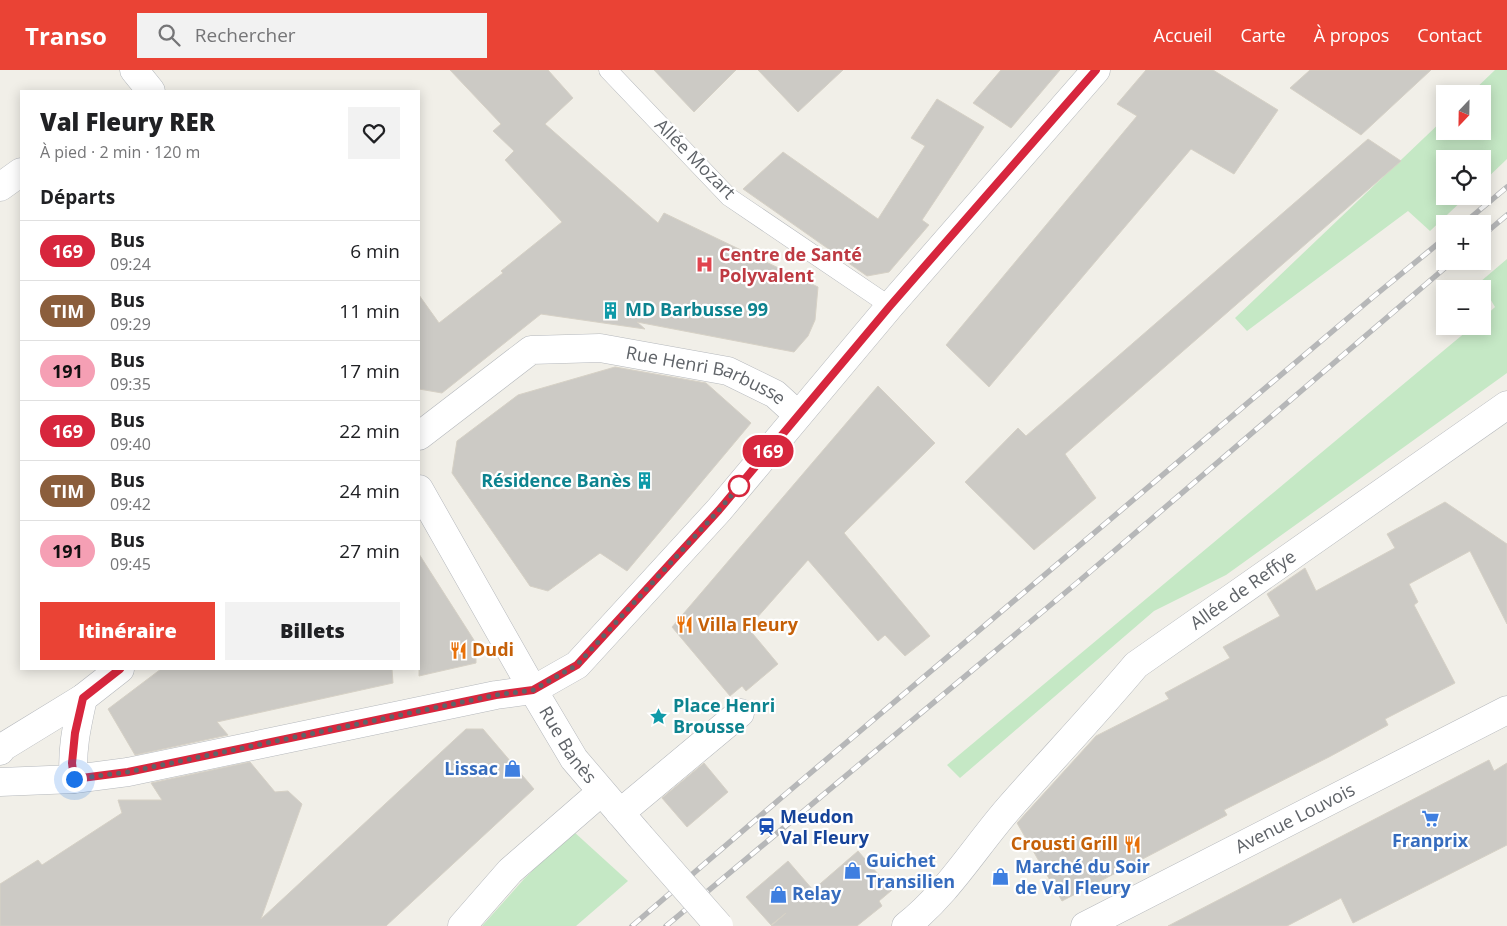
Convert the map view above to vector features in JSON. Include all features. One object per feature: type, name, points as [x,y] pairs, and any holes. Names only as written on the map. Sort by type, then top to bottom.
[{"type":"street","name":"Rue Henri Barbusse","points":[[420,435],[531,350],[600,348],[728,371],[775,394],[798,414],[828,382],[1087,73]]},
{"type":"street","points":[[0,187],[20,173]]},
{"type":"street","name":"Allée de Reffye","points":[[906,926],[940,894],[1008,809],[1136,665],[1507,405]]},
{"type":"street","points":[[0,782],[74,779],[128,772],[496,695],[533,690],[577,665],[719,510],[798,414]]},
{"type":"street","name":"Rue Banès","points":[[420,491],[574,759],[719,926]]},
{"type":"street","points":[[0,751],[3,747],[83,698],[119,670]]},
{"type":"street","points":[[74,779],[72,763],[75,733],[83,698]]},
{"type":"street","name":"Avenue Louvois","points":[[1084,926],[1507,710]]},
{"type":"street","points":[[620,813],[740,713]]},
{"type":"street","points":[[462,926],[510,871],[601,792]]},
{"type":"lane","name":"Allée Mozart","points":[[608,70],[729,197],[890,306]]},
{"type":"green space","points":[[1495,70],[1507,70],[1507,159],[1491,174],[1491,150],[1436,150],[1436,205],[1457,205],[1447,215],[1436,215],[1436,225],[1430,231],[1408,211],[1247,331],[1235,318],[1436,127],[1436,140],[1491,140],[1491,85],[1479,85]]},
{"type":"green space","points":[[1507,259],[1507,373],[1226,575],[1154,611],[960,778],[947,765],[1462,335],[1491,335],[1491,311],[1495,307],[1491,300],[1491,280],[1482,280]]},
{"type":"green space","points":[[573,831],[628,881],[576,926],[482,926],[524,879]]},
{"type":"building","points":[[450,70],[548,70],[573,98],[545,124],[658,223],[664,213],[818,287],[815,320],[808,336],[794,352],[637,322],[645,329],[541,314],[442,393],[420,389],[420,296],[439,323],[503,273],[501,271],[562,222],[505,160],[514,151],[493,131],[501,124]]},
{"type":"building","points":[[654,70],[736,70],[694,112]]},
{"type":"building","points":[[758,70],[843,70],[798,112]]},
{"type":"building","points":[[1001,70],[1060,70],[1011,128],[973,103]]},
{"type":"building","points":[[1146,70],[1213,70],[1278,110],[1234,174],[1191,149],[989,387],[946,345],[1137,116],[1117,104]]},
{"type":"building","points":[[1310,70],[1431,70],[1361,135],[1290,88]]},
{"type":"building","points":[[937,99],[984,127],[922,220],[929,225],[889,272],[867,276],[743,189],[783,152],[878,219],[925,146],[911,138]]},
{"type":"building","points":[[1368,139],[1401,161],[1065,454],[1096,498],[1034,550],[965,482],[1018,428],[1026,436]]},
{"type":"building","points":[[615,367],[706,383],[751,423],[627,571],[600,553],[548,591],[530,586],[452,473],[457,441],[518,395]]},
{"type":"building","points":[[878,386],[935,443],[844,533],[930,636],[905,656],[885,635],[878,641],[808,560],[748,628],[778,664],[746,691],[742,686],[730,696],[672,627]]},
{"type":"building","points":[[1445,502],[1507,544],[1507,624],[1470,551],[1409,584],[1418,602],[1414,605],[1455,683],[1385,719],[1388,725],[1224,810],[1227,815],[1062,901],[1017,823],[1096,736],[1169,699],[1165,693],[1230,658],[1223,647],[1280,616],[1267,594],[1305,568],[1316,591],[1395,548],[1387,534]]},
{"type":"building","points":[[420,556],[479,648],[476,655],[476,663],[419,676]]},
{"type":"building","points":[[160,670],[392,670],[393,683],[217,722],[228,735],[135,755],[108,709]]},
{"type":"building","points":[[466,729],[483,729],[534,789],[386,926],[0,926],[0,884],[38,860],[42,865],[122,813],[118,800],[162,800],[151,783],[250,762],[275,792],[288,791],[302,804],[261,919]]},
{"type":"building","points":[[1489,760],[1494,771],[1507,763],[1507,845],[1353,923],[1341,898],[1287,926],[1168,926]]},
{"type":"building","points":[[704,763],[728,792],[687,827],[662,798]]},
{"type":"building","name":"Meudon Val Fleury","points":[[858,851],[892,890],[879,901],[882,906],[857,926],[771,926],[786,913],[771,925],[746,897],[788,861],[813,890]]},
{"type":"railway","points":[[1474,215],[1507,187]]},
{"type":"railway","points":[[1491,228],[1507,215]]},
{"type":"railway","points":[[632,926],[1436,245]]},
{"type":"railway","points":[[666,926],[1078,582],[1442,270]]},
{"type":"bus line","name":"169","points":[[119,670],[83,698],[75,733],[72,763],[74,779],[128,772],[496,695],[533,690],[577,665],[719,510],[890,306],[1096,70]]},
{"type":"place","name":"Centre de Santé Polyvalent","points":[[705,265]]},
{"type":"place","name":"MD Barbusse 99","points":[[611,310]]},
{"type":"place","name":"Résidence Banès","points":[[645,481]]},
{"type":"place","name":"Villa Fleury","points":[[684,625]]},
{"type":"place","name":"Dudi","points":[[458,650]]},
{"type":"place","name":"Place Henri Brousse","points":[[659,716]]},
{"type":"place","name":"Lissac","points":[[512,769]]},
{"type":"place","name":"Franprix","points":[[1430,818]]},
{"type":"place","name":"Meudon Val Fleury","points":[[766,827]]},
{"type":"place","name":"Crousti Grill","points":[[1132,844]]},
{"type":"place","name":"Guichet Transilien","points":[[852,871]]},
{"type":"place","name":"Marché du Soir de Val Fleury","points":[[1001,877]]},
{"type":"place","name":"Relay","points":[[778,894]]},
{"type":"route","points":[[74,779],[128,772],[496,695],[533,690],[577,665],[742,483],[739,486]]}]
